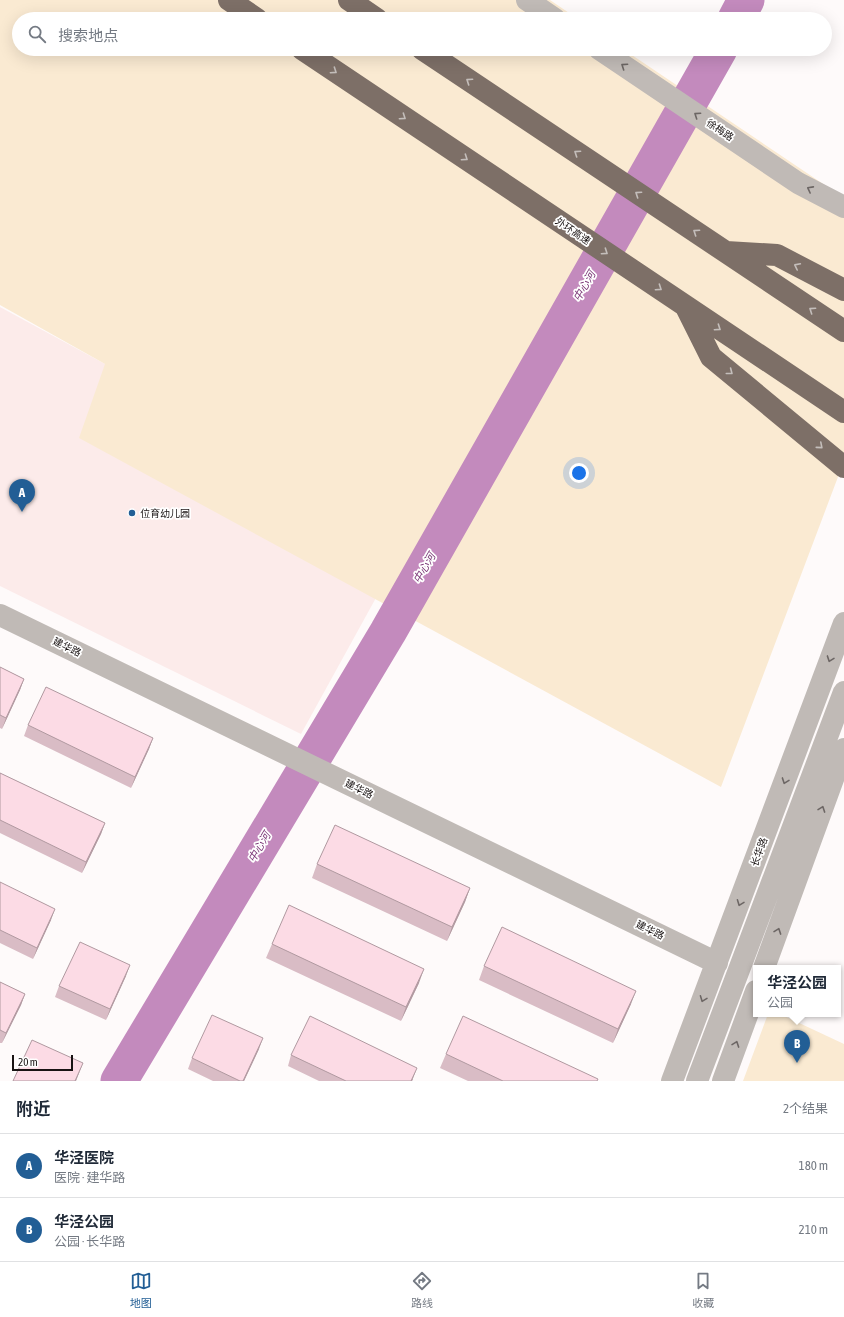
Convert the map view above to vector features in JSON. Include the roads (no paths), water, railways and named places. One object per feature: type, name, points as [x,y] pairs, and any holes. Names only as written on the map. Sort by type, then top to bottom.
[{"type":"highway","points":[[229,0],[247,12]]},
{"type":"highway","points":[[349,0],[367,12]]},
{"type":"highway","name":"外环高速","points":[[312,56],[844,412]]},
{"type":"highway","points":[[432,56],[844,331]]},
{"type":"highway","points":[[725,252],[776,256],[844,290]]},
{"type":"highway","points":[[686,306],[711,357],[844,467]]},
{"type":"street","points":[[527,0],[545,12]]},
{"type":"street","name":"徐梅路","points":[[610,56],[798,183],[844,207]]},
{"type":"street","name":"建华路","points":[[0,615],[717,963]]},
{"type":"street","name":"长华路","points":[[672,1081],[844,623]]},
{"type":"street","points":[[696,1081],[844,692]]},
{"type":"street","points":[[765,965],[844,750]]},
{"type":"street","points":[[723,1081],[753,999]]},
{"type":"waterway","name":"中心河","points":[[740,12],[746,0]]},
{"type":"waterway","name":"中心河","points":[[119,1081],[388,632],[715,56]]},
{"type":"place","name":"华泾医院","points":[[22,512]]},
{"type":"place","name":"位育幼儿园","points":[[132,513]]},
{"type":"place","name":"华泾公园","points":[[797,1063]]}]
